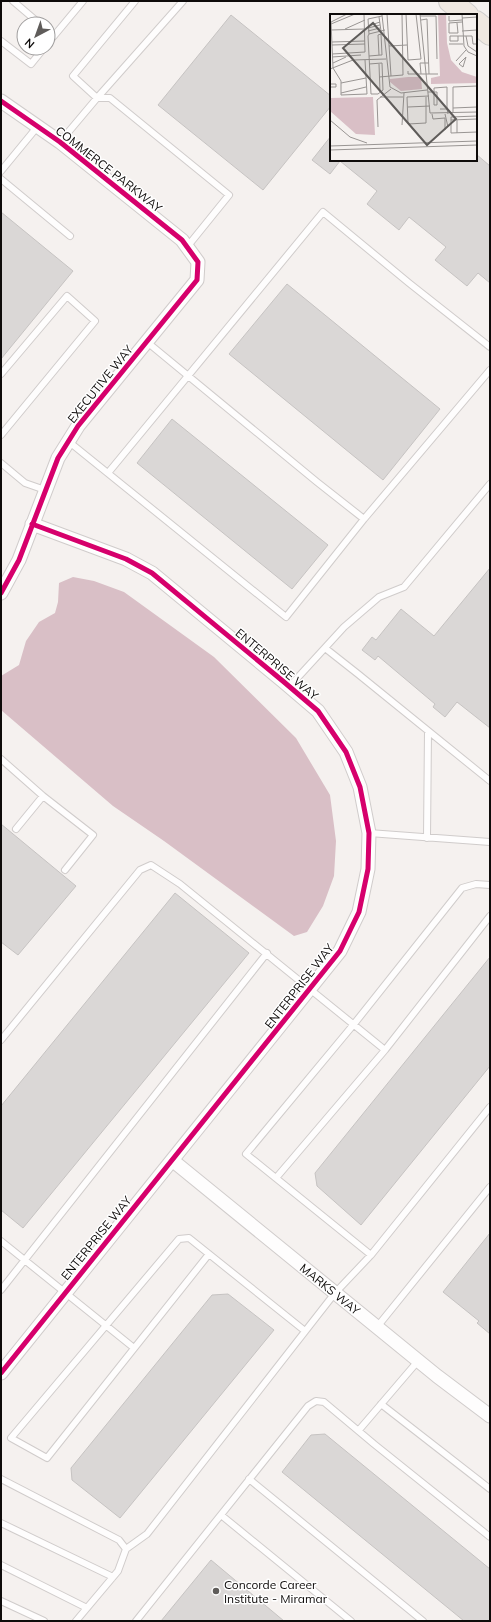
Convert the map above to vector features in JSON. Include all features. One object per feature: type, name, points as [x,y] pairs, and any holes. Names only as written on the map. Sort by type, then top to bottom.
[{"type":"highway","points":[[450,1],[466,14]]},
{"type":"highway","points":[[477,23],[490,34]]},
{"type":"street","name":"COMMERCE PARKWAY","points":[[1,101],[60,142],[182,240],[198,262]]},
{"type":"street","name":"EXECUTIVE WAY","points":[[1,594],[19,560],[58,458],[68,441],[78,426],[197,280],[198,262]]},
{"type":"street","name":"ENTERPRISE WAY","points":[[1,1373],[340,950],[359,912],[368,869],[369,834],[360,787],[346,752],[318,711],[290,686],[152,573],[126,559],[32,524]]},
{"type":"street","name":"MARKS WAY","points":[[172,1160],[418,1361],[490,1416]]},
{"type":"lane","points":[[14,1],[31,16]]},
{"type":"lane","points":[[56,34],[83,1]]},
{"type":"lane","points":[[135,1],[73,76],[97,98],[110,98],[229,195],[187,247]]},
{"type":"lane","points":[[60,142],[183,1]]},
{"type":"lane","points":[[1,41],[16,52]]},
{"type":"lane","points":[[21,56],[31,64],[38,56]]},
{"type":"lane","points":[[1,171],[38,126]]},
{"type":"lane","points":[[1,179],[70,236]]},
{"type":"lane","points":[[108,473],[323,212],[490,347]]},
{"type":"lane","points":[[1,374],[67,296],[96,320],[1,435]]},
{"type":"lane","points":[[147,342],[364,519]]},
{"type":"lane","points":[[68,441],[286,617],[364,519],[490,370]]},
{"type":"lane","points":[[1,462],[25,482],[45,490]]},
{"type":"lane","points":[[290,686],[344,627],[379,597],[404,587],[490,484]]},
{"type":"lane","points":[[324,648],[490,781]]},
{"type":"lane","points":[[427,838],[428,730]]},
{"type":"lane","points":[[1,759],[43,796],[94,835],[65,870]]},
{"type":"lane","points":[[16,829],[43,796]]},
{"type":"lane","points":[[369,834],[490,842]]},
{"type":"lane","points":[[1,1040],[140,870],[151,865],[180,884],[385,1050]]},
{"type":"lane","points":[[371,1255],[246,1154],[354,1024],[462,888],[476,884],[490,885]]},
{"type":"lane","points":[[276,1178],[385,1050],[490,916]]},
{"type":"lane","points":[[1,1290],[267,953]]},
{"type":"lane","points":[[76,1621],[118,1571],[126,1549],[147,1534],[335,1293],[371,1255],[490,1107]]},
{"type":"lane","points":[[376,1327],[490,1188]]},
{"type":"lane","points":[[209,1254],[47,1458],[11,1438],[179,1239],[189,1238],[209,1254],[305,1331]]},
{"type":"lane","points":[[1,1241],[134,1348]]},
{"type":"lane","points":[[359,1430],[418,1361]]},
{"type":"lane","points":[[136,1621],[308,1406],[316,1401],[324,1402],[490,1538]]},
{"type":"lane","points":[[381,1404],[490,1488]]},
{"type":"lane","points":[[470,1473],[490,1484]]},
{"type":"lane","points":[[1,1479],[119,1540],[126,1549]]},
{"type":"lane","points":[[249,1479],[423,1621]]},
{"type":"lane","points":[[221,1515],[351,1621]]},
{"type":"lane","points":[[1,1523],[113,1577]]},
{"type":"lane","points":[[1,1565],[87,1608]]},
{"type":"lane","points":[[1,1601],[44,1621]]},
{"type":"shaded area","points":[[73,577],[94,581],[124,592],[214,657],[296,738],[330,795],[336,841],[334,876],[323,906],[307,932],[294,936],[164,841],[113,806],[1,710],[1,676],[19,665],[26,641],[39,622],[55,613],[58,602],[59,583]]},
{"type":"building","points":[[231,15],[330,95],[330,107],[263,190],[158,105]]},
{"type":"building","points":[[330,137],[330,161],[340,161],[330,174],[312,160]]},
{"type":"building","points":[[477,155],[490,166],[490,283],[478,273],[467,286],[435,260],[446,247],[409,217],[399,230],[367,204],[377,191],[340,161],[477,161]]},
{"type":"building","points":[[1,212],[73,271],[1,359]]},
{"type":"building","points":[[287,284],[440,409],[383,480],[229,354]]},
{"type":"building","points":[[172,419],[328,545],[292,589],[137,463]]},
{"type":"building","points":[[490,568],[490,728],[457,702],[445,717],[433,707],[435,704],[378,656],[375,660],[362,650],[372,637],[376,640],[401,609],[434,636]]},
{"type":"building","points":[[1,824],[76,886],[18,955],[1,942]]},
{"type":"building","points":[[175,893],[249,953],[23,1228],[1,1210],[1,1106]]},
{"type":"building","points":[[490,957],[490,1066],[361,1225],[317,1186],[315,1173]]},
{"type":"building","points":[[490,1233],[490,1334],[477,1323],[479,1321],[443,1292]]},
{"type":"building","points":[[228,1294],[274,1330],[120,1518],[72,1480],[71,1468],[212,1295]]},
{"type":"building","points":[[325,1434],[490,1569],[490,1621],[464,1621],[282,1472],[311,1435]]},
{"type":"building","name":"Concorde Career Institute - Miramar","points":[[211,1560],[284,1621],[161,1621]]},
{"type":"cycle path","points":[[1,101],[60,142],[182,240],[198,262],[197,280],[78,426],[58,458],[19,560],[1,593]]},
{"type":"cycle path","points":[[1,1373],[340,951],[359,912],[368,869],[369,833],[360,787],[346,752],[318,711],[152,573],[126,559],[32,524]]},
{"type":"place","name":"Concorde Career Institute - Miramar","points":[[216,1591]]}]
